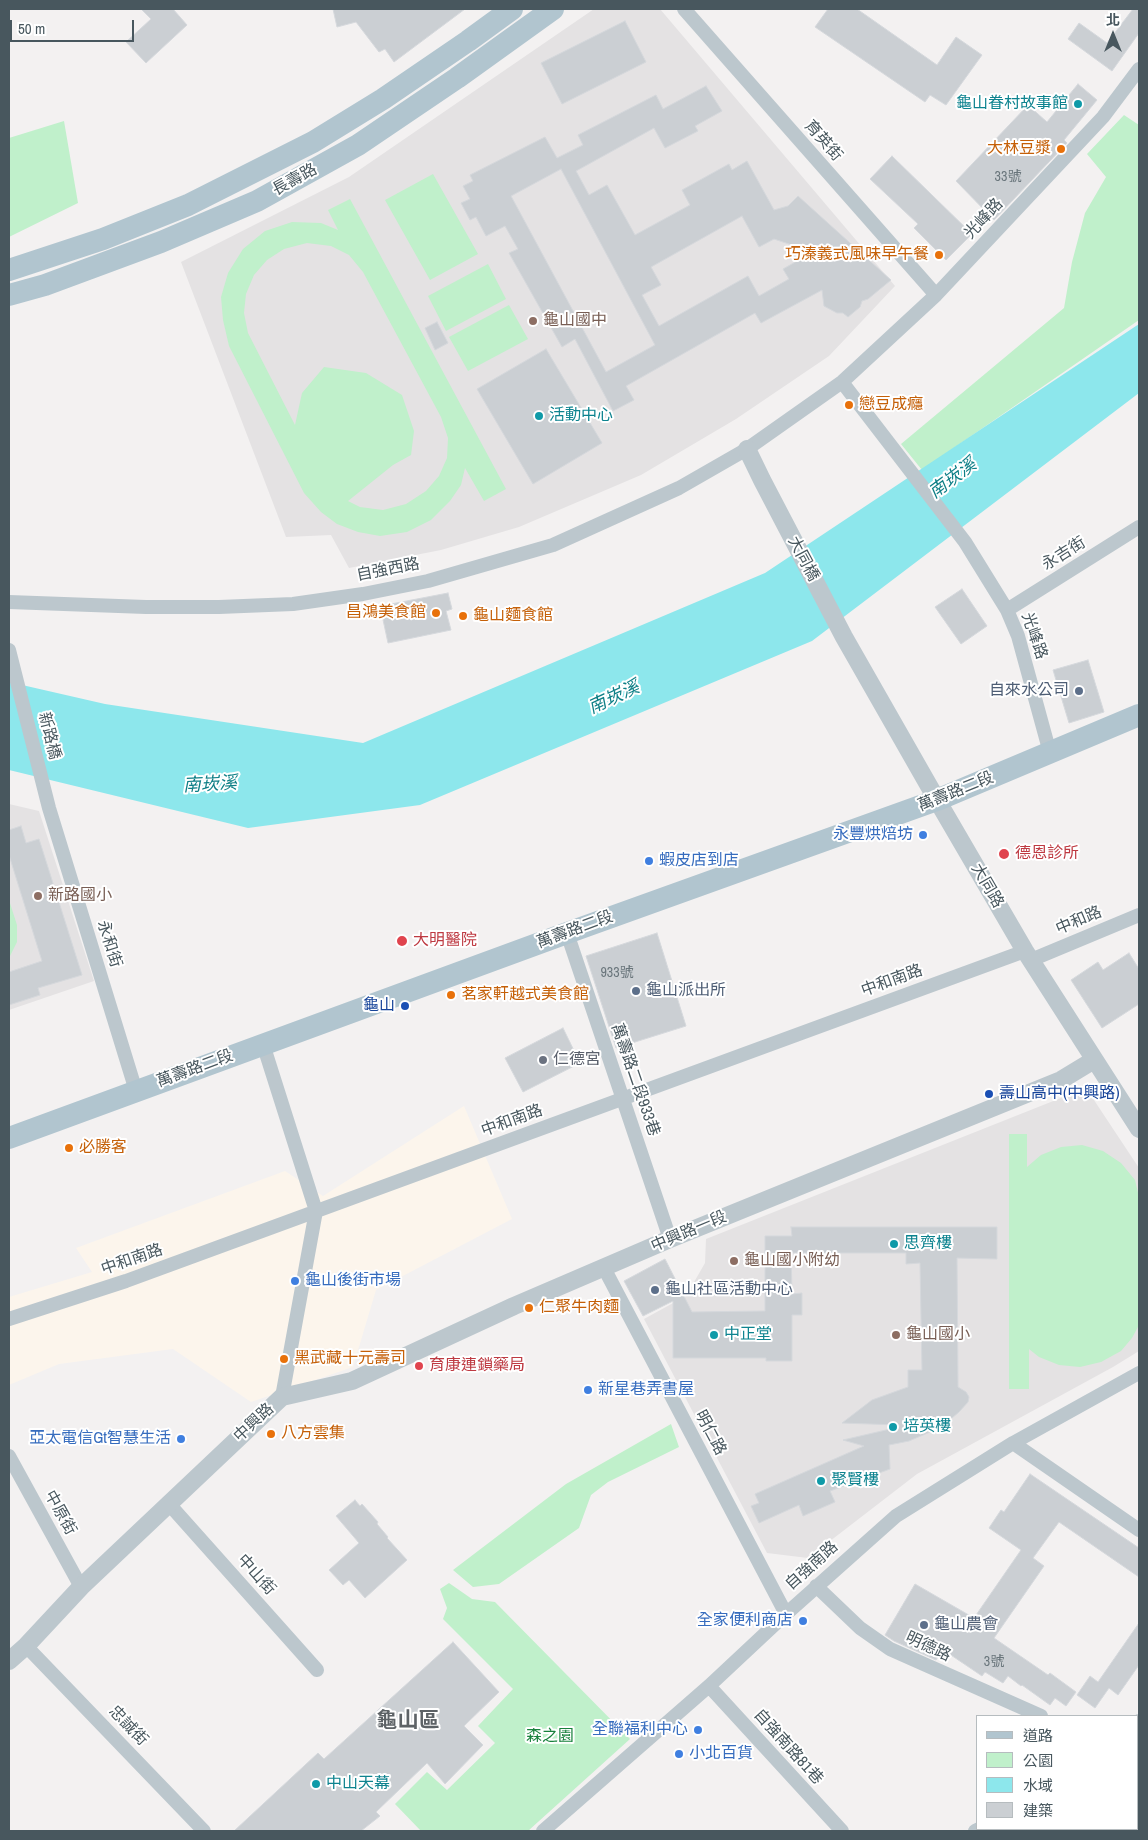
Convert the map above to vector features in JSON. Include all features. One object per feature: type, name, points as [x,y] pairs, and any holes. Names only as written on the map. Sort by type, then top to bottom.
[{"type":"main road","name":"長壽路","points":[[9,270],[103,240],[188,205],[313,142],[384,99],[512,9]]},
{"type":"main road","name":"長壽路","points":[[9,296],[46,285],[161,242],[257,201],[358,145],[457,78],[552,9]]},
{"type":"main road","name":"萬壽路二段","points":[[9,1138],[566,933],[937,800],[1139,716]]},
{"type":"street","name":"育英街","points":[[684,9],[936,295]]},
{"type":"street","name":"光峰路","points":[[747,448],[842,382],[936,295],[1103,117],[1139,69]]},
{"type":"street","name":"光峰路","points":[[842,382],[964,540],[1007,610],[1018,636],[1050,753]]},
{"type":"street","name":"大同橋","points":[[747,448],[844,637]]},
{"type":"street","name":"自強西路","points":[[9,602],[138,607],[219,607],[294,604],[428,581],[553,545],[679,488],[747,448]]},
{"type":"street","name":"永吉街","points":[[1007,610],[1139,527]]},
{"type":"street","name":"大同路","points":[[844,637],[1028,956],[1139,1129]]},
{"type":"street","name":"新路橋","points":[[9,650],[50,808]]},
{"type":"street","name":"永和街","points":[[50,808],[136,1091]]},
{"type":"street","name":"中和路","points":[[1028,956],[1139,915]]},
{"type":"street","name":"萬壽路二段933巷","points":[[566,933],[624,1098],[670,1239]]},
{"type":"street","name":"中和南路","points":[[9,1319],[126,1281],[624,1098],[1028,956]]},
{"type":"street","name":"中興路","points":[[9,1661],[26,1646],[81,1587],[282,1397],[316,1211],[263,1044]]},
{"type":"street","name":"中興路一段","points":[[282,1397],[352,1381],[514,1306],[670,1239],[1060,1080],[1094,1060]]},
{"type":"street","name":"明仁路","points":[[604,1268],[786,1614]]},
{"type":"street","name":"自強南路","points":[[542,1831],[709,1686],[816,1586],[896,1516],[1013,1443],[1139,1373]]},
{"type":"street","points":[[1013,1443],[1139,1530]]},
{"type":"street","name":"中原街","points":[[9,1456],[81,1587]]},
{"type":"street","name":"中山街","points":[[169,1504],[317,1670]]},
{"type":"street","name":"明德路","points":[[816,1586],[860,1628],[890,1649],[1039,1715]]},
{"type":"street","name":"忠誠街","points":[[26,1646],[204,1831]]},
{"type":"street","name":"自強南路81巷","points":[[709,1686],[842,1831]]},
{"type":"shaded area","name":"龜山國中","points":[[594,9],[660,9],[895,286],[829,356],[736,419],[641,475],[519,527],[441,550],[349,568],[331,535],[286,537],[181,262],[349,177]]},
{"type":"shaded area","name":"新路國小","points":[[9,804],[39,811],[94,981],[9,1010]]},
{"type":"shaded area","name":"龜山國小","points":[[1086,1088],[1139,1168],[1139,1351],[917,1474],[808,1558],[767,1553],[644,1319],[686,1296],[705,1263],[706,1239]]},
{"type":"shaded area","points":[[464,1106],[512,1219],[376,1290],[353,1367],[251,1402],[173,1349],[59,1364],[9,1385],[9,1297],[92,1272],[76,1248],[285,1171],[323,1196]]},
{"type":"green space","points":[[1124,115],[1139,125],[1139,320],[922,470],[901,444],[1064,308],[1072,262],[1085,213],[1106,177],[1087,154]]},
{"type":"green space","points":[[64,121],[78,203],[9,237],[9,138]]},
{"type":"green space","points":[[433,174],[478,254],[430,280],[385,200]]},
{"type":"green space","points":[[350,199],[506,489],[484,501],[465,468],[461,485],[450,501],[431,520],[407,532],[380,536],[358,532],[337,524],[321,512],[304,493],[229,346],[223,320],[221,297],[228,273],[243,249],[265,231],[292,222],[321,223],[338,230],[328,210]],"holes":[[[307,243],[331,246],[349,255],[363,272],[441,417],[448,438],[447,458],[439,476],[426,491],[406,504],[383,510],[360,507],[348,501],[393,465],[411,455],[414,431],[402,395],[366,373],[324,367],[302,393],[295,425],[248,333],[244,313],[246,294],[254,275],[267,260],[284,249]]]},
{"type":"green space","points":[[488,264],[506,299],[446,331],[428,296]]},
{"type":"green space","points":[[509,305],[528,339],[468,371],[449,337]]},
{"type":"green space","points":[[9,900],[17,925],[17,942],[9,958]]},
{"type":"green space","points":[[1009,1134],[1027,1134],[1027,1167],[1041,1155],[1061,1147],[1082,1145],[1103,1151],[1121,1163],[1135,1180],[1139,1197],[1139,1325],[1132,1338],[1121,1351],[1101,1362],[1080,1367],[1059,1365],[1039,1357],[1029,1349],[1029,1389],[1009,1389]]},
{"type":"green space","points":[[671,1424],[679,1447],[608,1482],[591,1495],[579,1528],[499,1584],[473,1587],[453,1570],[566,1484]]},
{"type":"green space","name":"森之園","points":[[449,1583],[472,1599],[495,1602],[630,1739],[528,1831],[421,1831],[395,1804],[427,1772],[447,1790],[495,1743],[478,1726],[513,1689],[443,1619],[447,1608],[440,1589]]},
{"type":"water","name":"南崁溪","points":[[1139,324],[1139,393],[812,641],[420,805],[248,828],[9,770],[9,682],[105,704],[363,743],[765,573]]},
{"type":"building","points":[[141,9],[173,9],[187,25],[146,63],[126,42],[151,19]]},
{"type":"building","points":[[333,9],[465,9],[394,62],[385,49],[379,52],[356,22],[337,27]]},
{"type":"building","points":[[828,9],[857,9],[937,65],[956,37],[982,55],[946,105],[930,95],[925,102],[815,27]]},
{"type":"building","points":[[1133,9],[1139,9],[1139,33],[1112,71],[1068,39],[1079,23],[1107,43]]},
{"type":"building","points":[[625,21],[646,62],[562,104],[541,63]]},
{"type":"building","points":[[1078,84],[1097,100],[1064,140],[1067,143],[994,220],[956,181],[1028,105],[1047,122]]},
{"type":"building","points":[[706,86],[722,111],[695,126],[698,131],[665,148],[654,128],[576,171],[589,195],[607,185],[635,235],[690,205],[682,190],[729,164],[732,170],[747,161],[774,210],[788,206],[798,196],[891,280],[868,299],[862,301],[860,307],[848,317],[843,313],[837,313],[824,306],[822,290],[761,323],[755,313],[626,386],[634,400],[613,411],[575,339],[562,347],[509,253],[518,249],[505,226],[486,236],[476,217],[470,220],[461,203],[470,199],[463,186],[473,181],[470,175],[545,137],[557,158],[583,145],[578,135],[656,95],[663,109]],"holes":[[[561,169],[655,345],[606,372],[511,196]],[[742,216],[759,247],[774,239],[813,252],[783,269],[789,279],[759,296],[748,276],[659,326],[642,295],[661,285],[651,267]]]},
{"type":"building","points":[[892,156],[972,234],[946,260],[914,228],[918,224],[870,179]]},
{"type":"building","points":[[437,322],[448,343],[435,350],[425,328]]},
{"type":"building","name":"活動中心","points":[[546,349],[602,443],[533,484],[477,389]]},
{"type":"building","points":[[962,589],[987,626],[961,644],[935,607]]},
{"type":"building","points":[[448,593],[452,609],[446,611],[451,630],[388,643],[382,615],[391,604]]},
{"type":"building","name":"自來水公司","points":[[1088,660],[1104,712],[1069,723],[1053,670]]},
{"type":"building","points":[[21,826],[26,843],[39,839],[82,975],[38,988],[40,995],[9,1005],[9,972],[42,961],[9,855],[9,830]]},
{"type":"building","name":"龜山派出所","points":[[657,933],[686,1026],[616,1048],[586,956]]},
{"type":"building","points":[[1129,953],[1139,969],[1139,1004],[1102,1028],[1071,980],[1098,962],[1103,970]]},
{"type":"building","name":"仁德宮","points":[[563,1028],[580,1063],[523,1092],[505,1058]]},
{"type":"building","points":[[791,1227],[997,1227],[997,1259],[957,1258],[958,1387],[966,1392],[969,1397],[968,1402],[959,1412],[946,1423],[930,1432],[909,1441],[889,1445],[890,1469],[830,1491],[835,1502],[803,1516],[799,1505],[759,1523],[751,1506],[759,1503],[755,1494],[864,1446],[843,1440],[899,1427],[899,1425],[842,1423],[872,1400],[908,1387],[908,1370],[922,1370],[920,1263],[906,1264],[906,1253],[791,1253],[792,1294],[802,1293],[802,1315],[792,1315],[792,1361],[766,1361],[766,1358],[673,1358],[673,1301],[643,1316],[624,1281],[665,1259],[692,1312],[765,1311],[765,1236],[792,1236]]},
{"type":"building","points":[[1030,1474],[1139,1548],[1139,1577],[1059,1522],[1033,1558],[1044,1566],[994,1638],[1048,1675],[1050,1673],[1076,1692],[1066,1706],[1055,1698],[1050,1705],[1008,1676],[1003,1683],[985,1672],[982,1676],[942,1649],[936,1660],[885,1635],[915,1584],[974,1618],[1021,1550],[989,1528],[1001,1510],[1004,1512]]},
{"type":"building","points":[[355,1500],[360,1506],[362,1504],[378,1522],[377,1524],[387,1538],[407,1560],[365,1598],[349,1580],[343,1585],[329,1570],[359,1543],[336,1516]]},
{"type":"building","points":[[1139,1623],[1139,1665],[1118,1695],[1109,1688],[1095,1708],[1077,1695],[1090,1676],[1098,1682]]},
{"type":"building","points":[[453,1642],[499,1692],[464,1726],[483,1745],[445,1784],[427,1763],[376,1812],[380,1816],[361,1831],[234,1831],[318,1753],[324,1759]]},
{"type":"place","name":"龜山眷村故事館","points":[[1078,104]]},
{"type":"place","name":"大林豆漿","points":[[1061,149]]},
{"type":"place","name":"巧溱義式風味早午餐","points":[[939,255]]},
{"type":"place","name":"龜山國中","points":[[533,321]]},
{"type":"place","name":"戀豆成癮","points":[[849,405]]},
{"type":"place","name":"活動中心","points":[[539,416]]},
{"type":"place","name":"昌鴻美食館","points":[[436,613]]},
{"type":"place","name":"龜山麵食館","points":[[463,616]]},
{"type":"place","name":"自來水公司","points":[[1079,691]]},
{"type":"place","name":"永豐烘焙坊","points":[[923,835]]},
{"type":"place","name":"德恩診所","points":[[1004,854]]},
{"type":"place","name":"蝦皮店到店","points":[[649,861]]},
{"type":"place","name":"新路國小","points":[[38,896]]},
{"type":"place","name":"大明醫院","points":[[402,941]]},
{"type":"place","name":"龜山派出所","points":[[636,991]]},
{"type":"place","name":"茗家軒越式美食館","points":[[451,995]]},
{"type":"place","name":"龜山","points":[[405,1006]]},
{"type":"place","name":"仁德宮","points":[[543,1060]]},
{"type":"place","name":"壽山高中(中興路)","points":[[989,1094]]},
{"type":"place","name":"必勝客","points":[[69,1148]]},
{"type":"place","name":"思齊樓","points":[[894,1244]]},
{"type":"place","name":"龜山國小附幼","points":[[734,1261]]},
{"type":"place","name":"龜山後街市場","points":[[295,1281]]},
{"type":"place","name":"龜山社區活動中心","points":[[655,1290]]},
{"type":"place","name":"仁聚牛肉麵","points":[[529,1308]]},
{"type":"place","name":"中正堂","points":[[714,1335]]},
{"type":"place","name":"龜山國小","points":[[896,1335]]},
{"type":"place","name":"黑武藏十元壽司","points":[[284,1359]]},
{"type":"place","name":"育康連鎖藥局","points":[[419,1366]]},
{"type":"place","name":"新星巷弄書屋","points":[[588,1390]]},
{"type":"place","name":"培英樓","points":[[893,1427]]},
{"type":"place","name":"八方雲集","points":[[271,1434]]},
{"type":"place","name":"亞太電信Gt智慧生活","points":[[181,1439]]},
{"type":"place","name":"聚賢樓","points":[[821,1481]]},
{"type":"place","name":"全家便利商店","points":[[803,1621]]},
{"type":"place","name":"龜山農會","points":[[924,1625]]},
{"type":"place","name":"全聯福利中心","points":[[698,1730]]},
{"type":"place","name":"小北百貨","points":[[679,1754]]},
{"type":"place","name":"中山天幕","points":[[316,1784]]},
{"type":"district","name":"龜山區","points":[[408,1721]]}]
